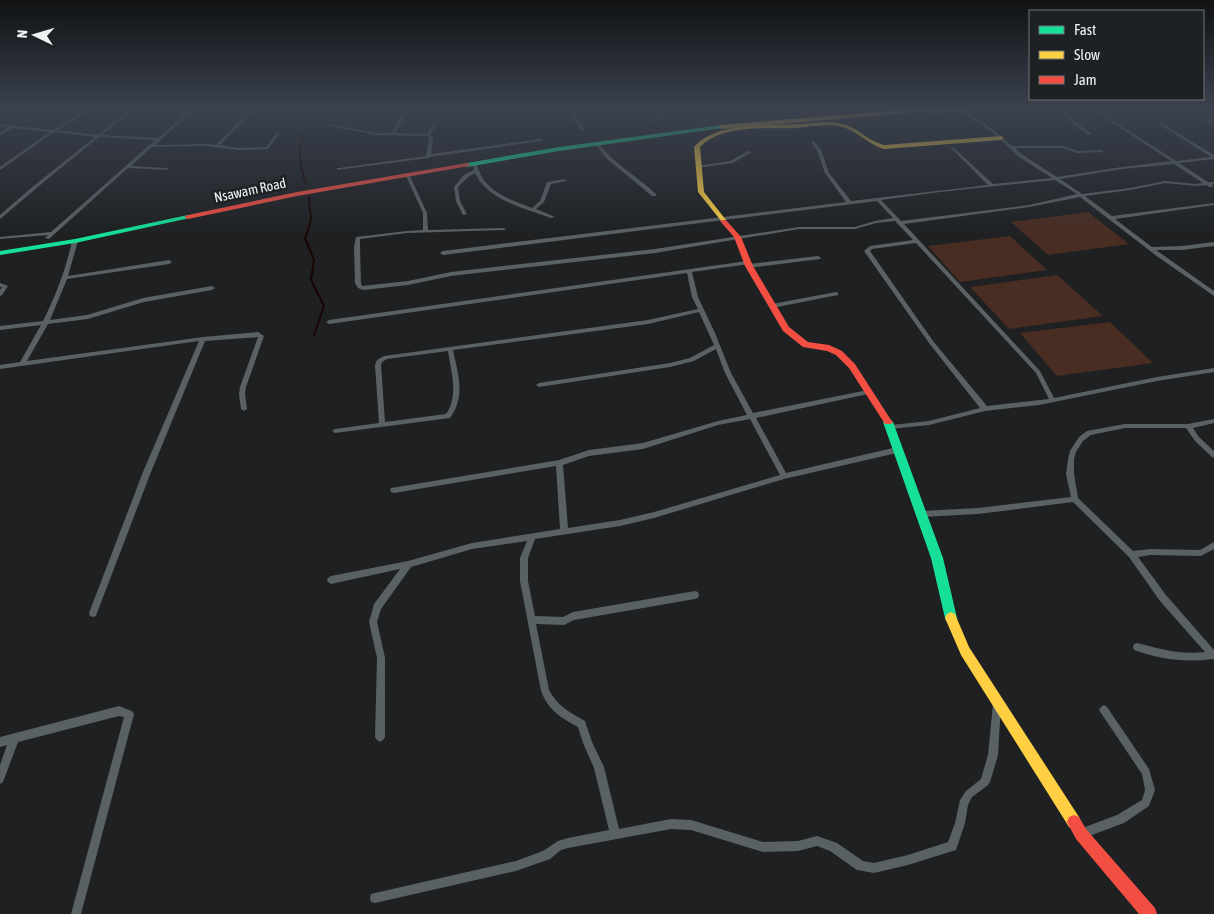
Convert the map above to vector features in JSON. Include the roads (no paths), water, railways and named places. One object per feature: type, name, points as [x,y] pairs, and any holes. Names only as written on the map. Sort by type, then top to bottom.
[{"type":"main road","name":"Nsawam Road","points":[[0,254],[75,241],[506,151]]},
{"type":"main road","name":"Nsawam Road","points":[[0,246],[401,173],[476,166],[560,151]]},
{"type":"main road","points":[[697,151],[701,192],[737,237],[748,264],[786,329],[806,345],[829,348],[839,353],[852,366],[881,409],[891,427],[897,450],[922,514],[937,558],[952,621],[965,651],[1081,834],[1148,914]]},
{"type":"street","points":[[0,169],[26,151]]},
{"type":"street","points":[[0,218],[56,168],[80,151]]},
{"type":"street","points":[[0,238],[50,236],[146,151]]},
{"type":"street","points":[[428,156],[429,151]]},
{"type":"street","points":[[339,169],[466,151]]},
{"type":"street","points":[[602,151],[626,172],[641,181],[654,195]]},
{"type":"street","points":[[819,151],[828,173],[850,203]]},
{"type":"street","points":[[955,151],[992,186]]},
{"type":"street","points":[[1014,151],[1081,196],[1214,294]]},
{"type":"street","points":[[1073,151],[1102,151]]},
{"type":"street","points":[[1159,151],[1213,185]]},
{"type":"street","points":[[1203,151],[1214,158]]},
{"type":"street","points":[[698,167],[731,162],[750,152]]},
{"type":"street","points":[[443,254],[940,190],[1056,179],[1214,158]]},
{"type":"street","points":[[465,214],[458,201],[456,186],[476,166],[485,186],[508,199],[553,216]]},
{"type":"street","points":[[128,167],[166,169]]},
{"type":"street","points":[[401,173],[425,213],[426,231]]},
{"type":"street","points":[[534,210],[542,202],[549,183],[564,180]]},
{"type":"street","points":[[504,229],[426,231],[357,239],[360,287],[408,283],[451,274],[655,251],[799,228],[855,228],[875,222],[1029,206],[1165,182],[1213,185]]},
{"type":"street","points":[[878,199],[1038,372],[1052,399]]},
{"type":"street","points":[[1111,218],[1214,204]]},
{"type":"street","points":[[23,363],[46,323],[65,278],[75,241]]},
{"type":"street","points":[[917,241],[870,248],[867,251],[931,342],[985,409]]},
{"type":"street","points":[[1152,249],[1214,244]]},
{"type":"street","points":[[329,322],[689,271],[818,258]]},
{"type":"street","points":[[65,278],[169,262]]},
{"type":"street","points":[[689,271],[694,297],[728,374],[784,476]]},
{"type":"street","points":[[0,285],[5,286],[0,294]]},
{"type":"street","points":[[0,328],[99,315],[143,300],[212,288]]},
{"type":"street","points":[[772,306],[836,294]]},
{"type":"street","points":[[382,425],[378,365],[381,359],[648,322],[701,310]]},
{"type":"street","points":[[0,367],[203,339],[252,334],[260,335],[260,341],[242,394],[244,409]]},
{"type":"street","points":[[93,614],[150,464],[203,339]]},
{"type":"street","points":[[539,385],[670,365],[692,360],[717,346]]},
{"type":"street","points":[[334,431],[446,417],[455,406],[456,393],[450,348]]},
{"type":"street","points":[[891,427],[929,423],[985,409],[1040,403],[1052,399],[1214,370]]},
{"type":"street","points":[[394,490],[559,463],[589,452],[643,446],[718,423],[868,392]]},
{"type":"street","points":[[1213,655],[1163,598],[1132,555],[1075,499],[1071,486],[1071,459],[1078,444],[1088,433],[1125,426],[1188,426],[1214,422]]},
{"type":"street","points":[[1188,426],[1197,439],[1214,455]]},
{"type":"street","points":[[331,580],[408,564],[472,546],[564,530],[620,523],[654,515],[784,476],[897,450]]},
{"type":"street","points":[[559,463],[564,530]]},
{"type":"street","points":[[922,514],[987,510],[1075,499]]},
{"type":"street","points":[[533,536],[524,558],[524,580],[545,691],[550,702],[559,711],[582,724],[599,767],[615,833]]},
{"type":"street","points":[[1132,555],[1150,552],[1201,553],[1214,545]]},
{"type":"street","points":[[380,737],[381,658],[373,622],[377,607],[408,564]]},
{"type":"street","points":[[531,620],[564,621],[573,616],[695,595]]},
{"type":"street","points":[[1137,647],[1176,658],[1213,655]]},
{"type":"street","points":[[375,898],[516,866],[546,855],[558,846],[615,833],[671,824],[692,825],[763,847],[798,846],[817,841],[832,847],[861,866],[874,868],[930,854],[952,846],[960,823],[963,803],[969,794],[985,782],[993,756],[997,702]]},
{"type":"street","points":[[1081,834],[1120,819],[1146,803],[1150,790],[1146,772],[1104,710]]},
{"type":"street","points":[[0,742],[119,711],[129,714],[76,914]]},
{"type":"street","points":[[0,779],[14,739]]},
{"type":"waterway","points":[[300,151],[306,184]]},
{"type":"waterway","points":[[309,197],[311,220],[305,238],[314,260],[311,280],[324,306],[314,335]]}]
